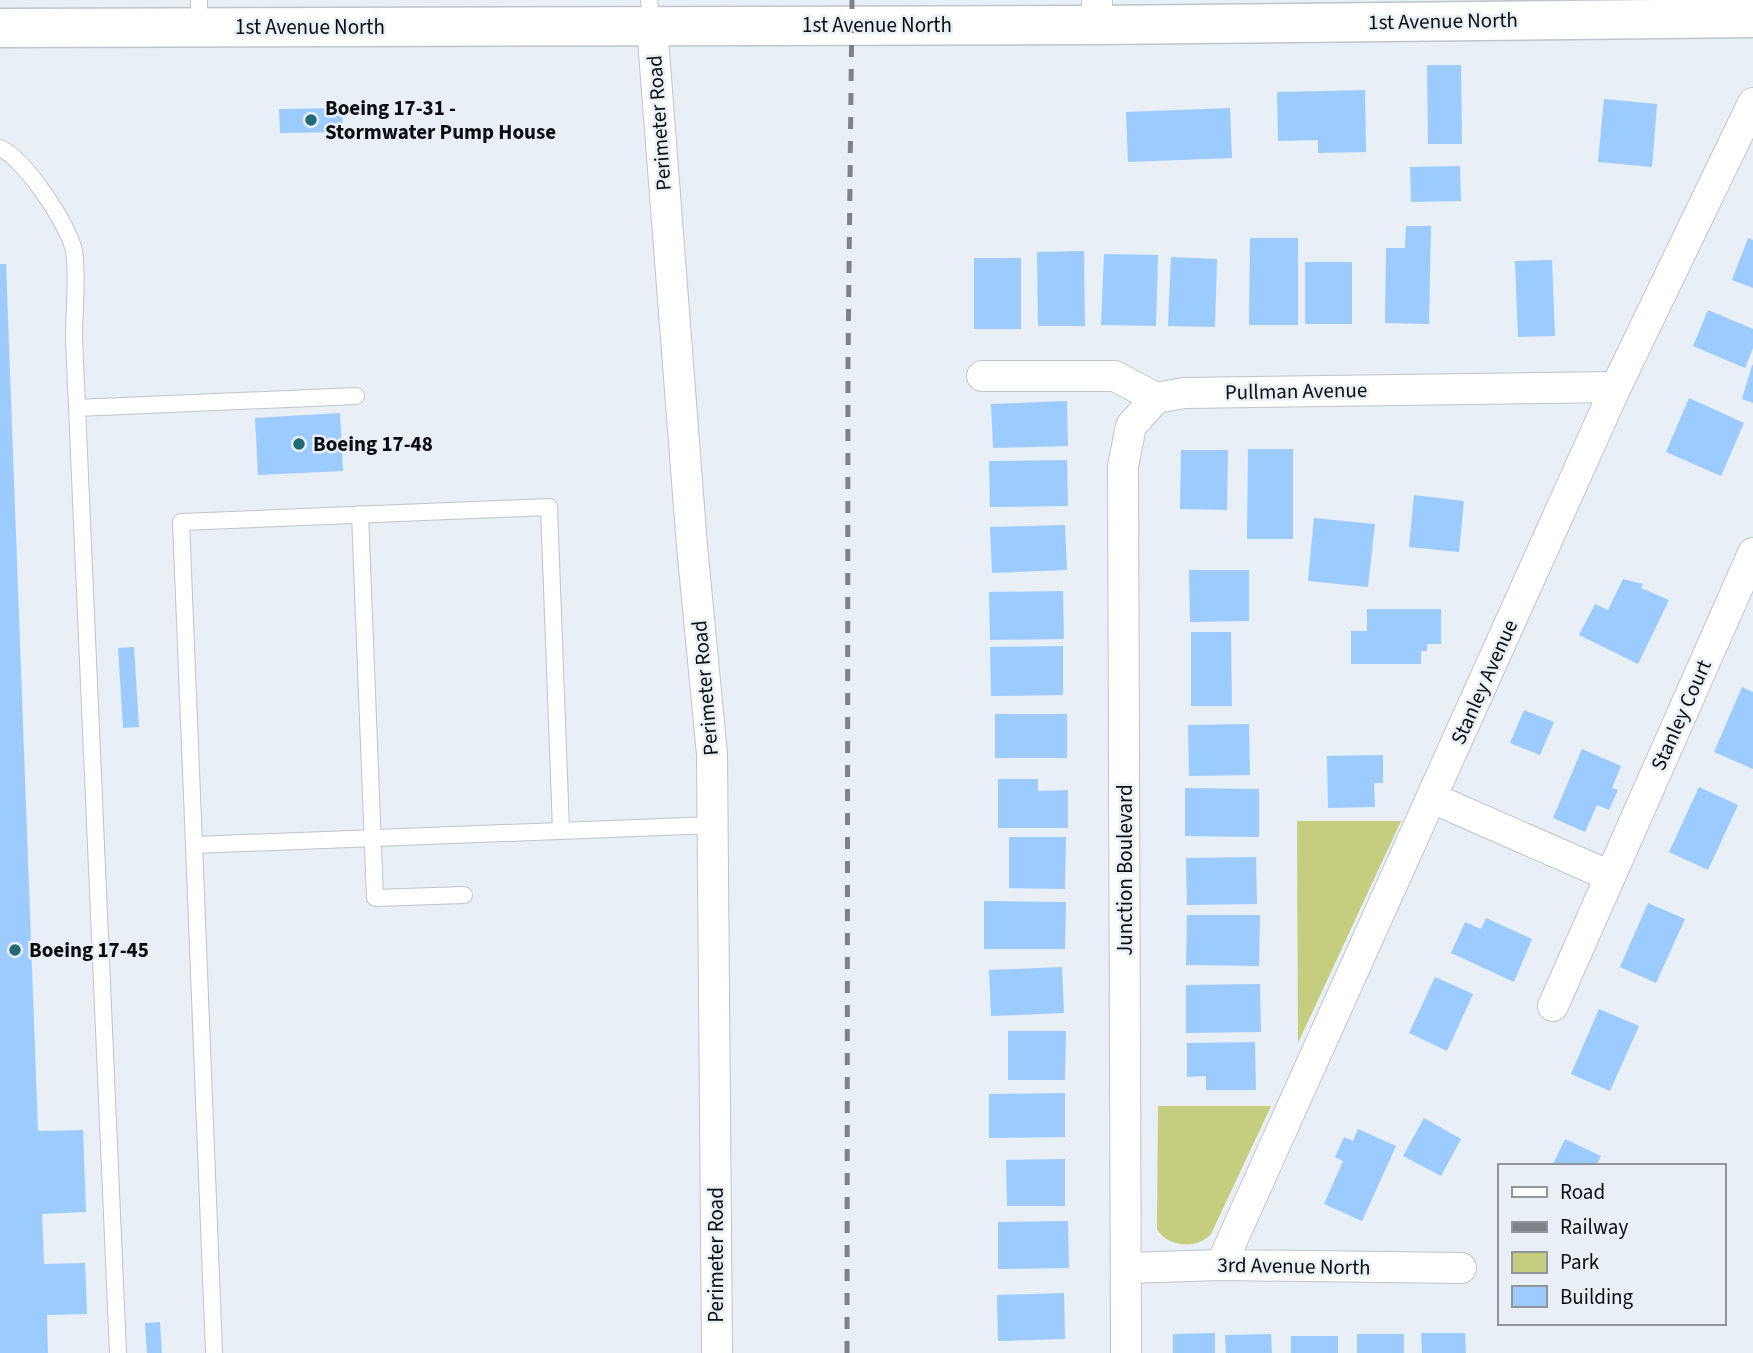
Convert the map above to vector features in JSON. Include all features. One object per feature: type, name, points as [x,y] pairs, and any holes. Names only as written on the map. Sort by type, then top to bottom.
[{"type":"street","name":"Perimeter Road","points":[[651,13],[692,546],[712,754],[717,1353]]},
{"type":"street","name":"1st Avenue North","points":[[0,28],[199,14],[1097,13],[1753,18]]},
{"type":"street","name":"Stanley Avenue","points":[[1222,1265],[1616,387],[1753,103]]},
{"type":"street","points":[[982,376],[1115,376],[1156,398]]},
{"type":"street","name":"Pullman Avenue","points":[[1156,398],[1184,393],[1616,387]]},
{"type":"street","name":"Junction Boulevard","points":[[1126,1353],[1123,466],[1131,426],[1156,398]]},
{"type":"street","name":"Stanley Court","points":[[1553,1006],[1753,553]]},
{"type":"street","points":[[1432,799],[1610,876]]},
{"type":"street","name":"3rd Avenue North","points":[[1126,1268],[1222,1265],[1461,1268]]},
{"type":"lane","points":[[0,148],[11,152],[48,198],[74,250],[77,408],[118,1353]]},
{"type":"lane","points":[[77,408],[356,396]]},
{"type":"lane","points":[[214,1353],[181,522],[549,507],[561,830]]},
{"type":"lane","points":[[360,514],[375,898],[464,895]]},
{"type":"lane","points":[[194,845],[713,825]]},
{"type":"green space","points":[[1297,821],[1401,821],[1298,1043]]},
{"type":"green space","points":[[1158,1106],[1271,1106],[1211,1234],[1198,1242],[1175,1243],[1157,1229]]},
{"type":"building","points":[[1427,65],[1461,65],[1462,144],[1428,144]]},
{"type":"building","points":[[1365,90],[1366,152],[1318,153],[1318,140],[1278,141],[1277,92]]},
{"type":"building","points":[[1604,99],[1657,104],[1652,167],[1598,162]]},
{"type":"building","name":"Boeing 17-31 - Stormwater Pump House","points":[[342,108],[343,132],[280,133],[279,109]]},
{"type":"building","points":[[1230,108],[1232,158],[1128,162],[1126,112]]},
{"type":"building","points":[[1460,166],[1461,201],[1411,202],[1410,167]]},
{"type":"building","points":[[1406,226],[1431,226],[1429,324],[1385,323],[1386,248],[1405,248]]},
{"type":"building","points":[[1250,238],[1298,238],[1298,325],[1249,325]]},
{"type":"building","points":[[1748,238],[1753,240],[1753,288],[1732,280]]},
{"type":"building","points":[[1084,251],[1085,326],[1038,326],[1037,252]]},
{"type":"building","points":[[1104,254],[1158,255],[1156,326],[1101,325]]},
{"type":"building","points":[[1171,257],[1217,259],[1215,327],[1168,326]]},
{"type":"building","points":[[974,258],[1021,258],[1021,329],[974,329]]},
{"type":"building","points":[[1552,260],[1555,336],[1518,337],[1515,261]]},
{"type":"building","points":[[1305,262],[1352,262],[1352,324],[1305,324]]},
{"type":"building","name":"Boeing 17-45","points":[[0,264],[6,264],[38,1131],[83,1130],[86,1212],[42,1214],[44,1264],[85,1263],[87,1314],[47,1315],[48,1353],[0,1353]]},
{"type":"building","points":[[1708,310],[1753,329],[1753,348],[1745,368],[1693,346]]},
{"type":"building","points":[[1753,365],[1753,403],[1742,399]]},
{"type":"building","points":[[1689,398],[1744,423],[1721,476],[1666,452]]},
{"type":"building","points":[[1067,401],[1068,446],[993,448],[991,404]]},
{"type":"building","name":"Boeing 17-48","points":[[340,413],[343,471],[258,475],[255,418]]},
{"type":"building","points":[[1248,449],[1293,449],[1293,539],[1247,539]]},
{"type":"building","points":[[1181,450],[1228,450],[1227,510],[1180,509]]},
{"type":"building","points":[[1067,460],[1068,506],[990,507],[989,461]]},
{"type":"building","points":[[1414,495],[1464,501],[1459,552],[1409,547]]},
{"type":"building","points":[[1314,518],[1375,524],[1368,587],[1308,581]]},
{"type":"building","points":[[1065,525],[1067,570],[992,573],[990,527]]},
{"type":"building","points":[[1189,570],[1249,570],[1249,621],[1190,622]]},
{"type":"building","points":[[1623,579],[1643,584],[1641,588],[1669,600],[1638,664],[1579,635],[1595,604],[1608,610]]},
{"type":"building","points":[[1063,591],[1064,639],[990,640],[989,592]]},
{"type":"building","points":[[1367,609],[1441,609],[1441,644],[1427,644],[1427,651],[1421,651],[1421,664],[1351,664],[1351,631],[1367,631]]},
{"type":"building","points":[[1191,632],[1231,632],[1232,706],[1191,706]]},
{"type":"building","points":[[1063,646],[1063,695],[991,696],[990,647]]},
{"type":"building","points":[[134,647],[139,727],[123,728],[118,648]]},
{"type":"building","points":[[1742,687],[1753,692],[1753,769],[1714,752]]},
{"type":"building","points":[[1524,710],[1554,722],[1540,755],[1510,743]]},
{"type":"building","points":[[995,714],[1067,714],[1067,758],[995,758]]},
{"type":"building","points":[[1249,724],[1250,775],[1189,776],[1188,725]]},
{"type":"building","points":[[1582,749],[1621,766],[1612,788],[1618,790],[1609,810],[1597,805],[1585,832],[1553,818]]},
{"type":"building","points":[[1383,755],[1383,783],[1374,783],[1375,807],[1328,808],[1327,756]]},
{"type":"building","points":[[998,779],[1038,779],[1038,791],[1068,790],[1068,828],[998,828]]},
{"type":"building","points":[[1699,787],[1738,805],[1708,870],[1669,852]]},
{"type":"building","points":[[1185,788],[1259,789],[1259,837],[1185,836]]},
{"type":"building","points":[[1009,837],[1066,837],[1065,889],[1009,888]]},
{"type":"building","points":[[1256,857],[1257,904],[1187,905],[1186,858]]},
{"type":"building","points":[[984,901],[1066,902],[1065,949],[984,949]]},
{"type":"building","points":[[1648,903],[1685,919],[1656,983],[1620,967]]},
{"type":"building","points":[[1187,915],[1260,915],[1259,966],[1186,965]]},
{"type":"building","points":[[1486,918],[1532,939],[1514,982],[1451,953],[1465,922],[1481,929]]},
{"type":"building","points":[[1062,967],[1064,1013],[991,1016],[989,970]]},
{"type":"building","points":[[1435,977],[1473,994],[1447,1051],[1409,1033]]},
{"type":"building","points":[[1260,984],[1261,1032],[1186,1033],[1186,985]]},
{"type":"building","points":[[1599,1009],[1639,1026],[1610,1091],[1571,1074]]},
{"type":"building","points":[[1008,1031],[1066,1031],[1065,1080],[1008,1080]]},
{"type":"building","points":[[1255,1042],[1256,1090],[1206,1090],[1206,1076],[1187,1077],[1187,1043]]},
{"type":"building","points":[[1065,1093],[1065,1137],[989,1138],[989,1094]]},
{"type":"building","points":[[1424,1118],[1461,1139],[1441,1176],[1403,1156]]},
{"type":"building","points":[[1358,1129],[1396,1146],[1362,1221],[1324,1204],[1343,1161],[1335,1157],[1344,1137],[1353,1141]]},
{"type":"building","points":[[1565,1139],[1601,1156],[1597,1164],[1553,1164]]},
{"type":"building","points":[[1065,1159],[1065,1206],[1007,1206],[1006,1160]]},
{"type":"building","points":[[1068,1221],[1069,1268],[998,1269],[998,1222]]},
{"type":"building","points":[[1064,1293],[1065,1339],[998,1341],[997,1295]]},
{"type":"building","points":[[160,1322],[162,1353],[147,1353],[145,1323]]},
{"type":"building","points":[[1215,1333],[1215,1353],[1173,1353],[1173,1334]]},
{"type":"building","points":[[1421,1333],[1465,1333],[1466,1353],[1422,1353]]},
{"type":"building","points":[[1271,1334],[1272,1353],[1226,1353],[1225,1335]]},
{"type":"building","points":[[1357,1334],[1404,1334],[1404,1353],[1357,1353]]},
{"type":"building","points":[[1291,1336],[1338,1336],[1338,1353],[1291,1353]]},
{"type":"railway","points":[[847,1353],[848,363],[852,0]]},
{"type":"place","name":"Boeing 17-31 - Stormwater Pump House","points":[[311,120]]},
{"type":"place","name":"Boeing 17-48","points":[[299,444]]},
{"type":"place","name":"Boeing 17-45","points":[[15,950]]}]
